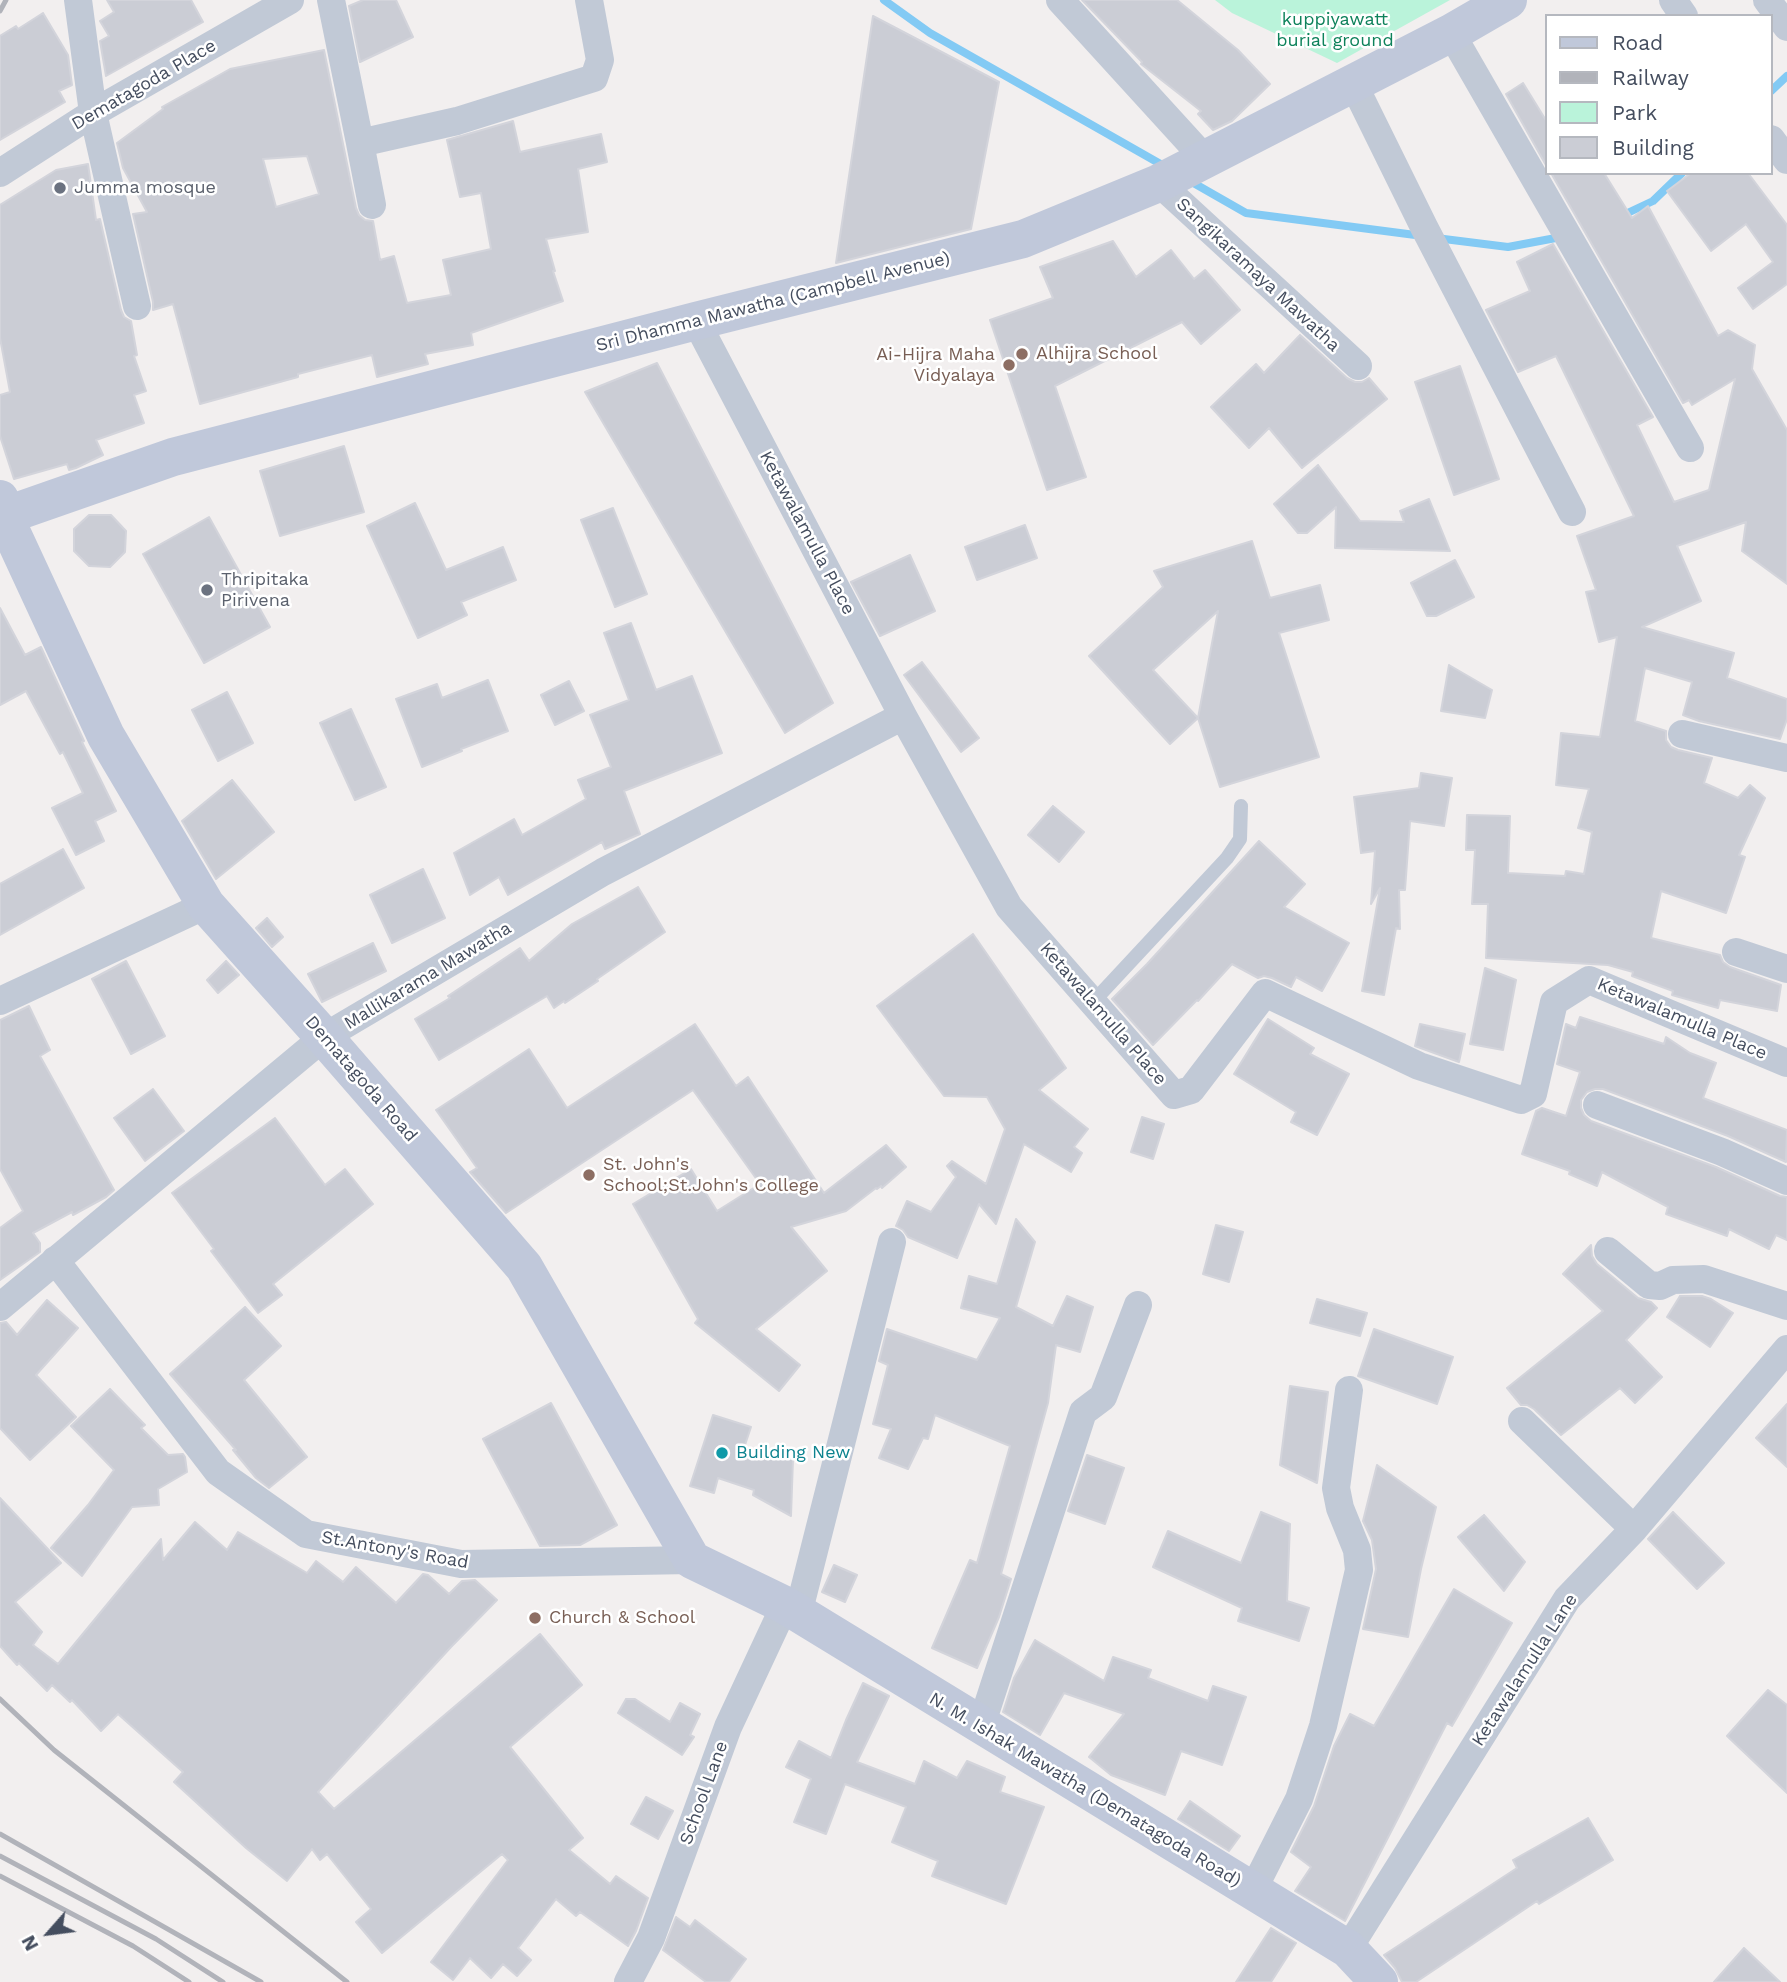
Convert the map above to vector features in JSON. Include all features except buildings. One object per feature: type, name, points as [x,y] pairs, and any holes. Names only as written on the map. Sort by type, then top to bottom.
[{"type":"main road","name":"Sri Dhamma Mawatha (Campbell Avenue)","points":[[2,508],[173,457],[1023,239],[1178,173],[1451,33],[1507,0]]},
{"type":"main road","name":"Dematagoda Road","points":[[2,508],[106,736],[206,905],[524,1268],[692,1560]]},
{"type":"main road","points":[[692,1560],[791,1609]]},
{"type":"main road","name":"N. M. Ishak Mawatha (Dematagoda Road)","points":[[791,1609],[1349,1949],[1379,1982]]},
{"type":"street","points":[[78,0],[93,113],[137,306]]},
{"type":"street","name":"Dematagoda Place","points":[[0,173],[93,113],[290,0]]},
{"type":"street","points":[[331,0],[372,205]]},
{"type":"street","points":[[360,142],[457,121],[593,78],[600,60],[589,0]]},
{"type":"street","name":"Sangikaramaya Mawatha","points":[[1060,0],[1178,173],[1358,366]]},
{"type":"street","points":[[1768,0],[1787,27]]},
{"type":"street","points":[[1451,33],[1690,448]]},
{"type":"street","points":[[1353,83],[1424,227],[1572,512]]},
{"type":"street","points":[[1773,142],[1787,160]]},
{"type":"street","name":"Ketawalamulla Place","points":[[696,321],[903,716],[1009,907],[1174,1095],[1191,1090],[1265,993],[1419,1066],[1521,1100],[1533,1094],[1554,1002],[1589,980],[1787,1063]]},
{"type":"street","name":"Mallikarama Mawatha","points":[[0,1307],[324,1038],[603,872],[903,716]]},
{"type":"street","points":[[1682,734],[1787,758]]},
{"type":"street","points":[[0,1002],[206,905]]},
{"type":"street","points":[[1736,952],[1787,968]]},
{"type":"street","points":[[1597,1105],[1721,1152],[1787,1181]]},
{"type":"street","name":"School Lane","points":[[628,1982],[652,1938],[728,1727],[791,1609],[892,1242]]},
{"type":"street","points":[[1608,1251],[1649,1284],[1660,1286],[1673,1280],[1704,1279],[1787,1306]]},
{"type":"street","name":"St.Antony's Road","points":[[55,1260],[218,1472],[306,1534],[461,1564],[692,1560]]},
{"type":"street","points":[[981,1726],[1083,1412],[1103,1397],[1138,1305]]},
{"type":"street","name":"Ketawalamulla Lane","points":[[1349,1949],[1567,1599],[1634,1529],[1787,1349]]},
{"type":"street","points":[[1252,1892],[1298,1799],[1323,1726],[1359,1570],[1357,1550],[1340,1508],[1336,1488],[1349,1390]]},
{"type":"street","points":[[1522,1420],[1634,1529]]},
{"type":"lane","points":[[1093,1002],[1227,858],[1240,839],[1241,806]]},
{"type":"green space","name":"kuppiyawatt burial ground","points":[[1215,0],[1450,0],[1337,63],[1232,13]]},
{"type":"waterway","points":[[884,0],[930,33],[1164,166]]},
{"type":"waterway","points":[[1773,89],[1787,76]]},
{"type":"waterway","points":[[1619,217],[1653,201],[1680,175]]},
{"type":"waterway","points":[[1190,181],[1246,213],[1423,236]]},
{"type":"waterway","points":[[1436,238],[1508,247],[1561,237]]},
{"type":"railway","points":[[0,11],[6,0]]},
{"type":"railway","points":[[0,1699],[54,1750],[347,1982]]},
{"type":"railway","points":[[0,1834],[261,1982]]},
{"type":"railway","points":[[0,1856],[156,1939],[223,1982]]},
{"type":"railway","points":[[0,1876],[133,1946],[189,1982]]},
{"type":"place","name":"Jumma mosque","points":[[60,188]]},
{"type":"place","name":"Alhijra School","points":[[1022,354]]},
{"type":"place","name":"Ai-Hijra Maha Vidyalaya","points":[[1009,365]]},
{"type":"place","name":"Thripitaka Pirivena","points":[[207,590]]},
{"type":"place","name":"St. John's School;St.John's College","points":[[589,1175]]},
{"type":"place","name":"Building New","points":[[722,1453]]},
{"type":"place","name":"Church & School","points":[[535,1618]]}]
